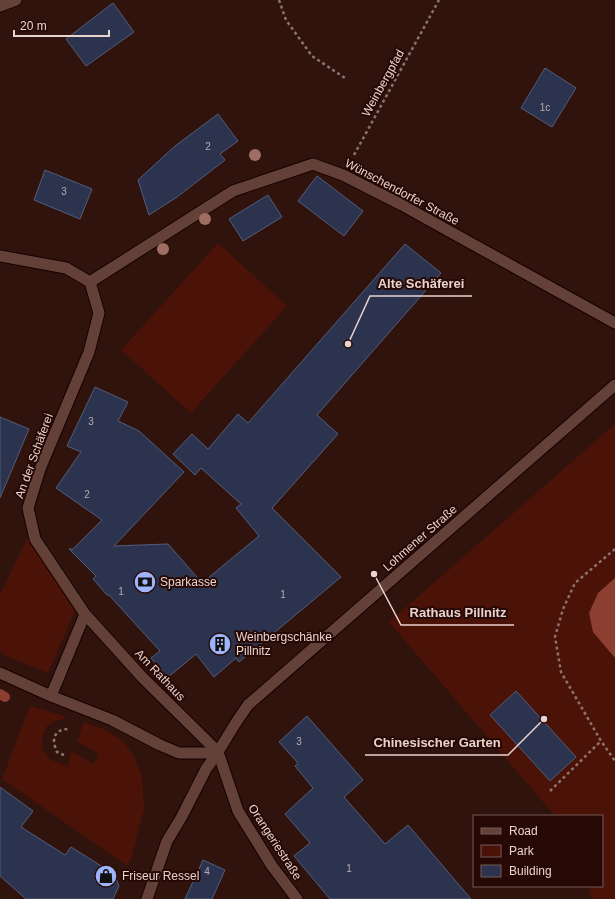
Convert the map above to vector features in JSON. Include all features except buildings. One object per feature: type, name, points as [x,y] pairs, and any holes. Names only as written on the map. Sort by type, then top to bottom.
[{"type":"street","points":[[0,6],[16,0]]},
{"type":"street","name":"Wünschendorfer Straße","points":[[90,282],[233,191],[313,164],[343,175],[402,205],[615,323]]},
{"type":"street","points":[[0,256],[66,268],[90,282]]},
{"type":"street","name":"An der Schäferei","points":[[86,614],[35,538],[28,508],[40,469],[89,352],[99,313],[90,282]]},
{"type":"street","name":"Lohmener Straße","points":[[218,752],[234,724],[248,706],[615,385]]},
{"type":"street","points":[[51,696],[86,614]]},
{"type":"street","name":"Am Rathaus","points":[[86,614],[142,677],[218,752]]},
{"type":"street","points":[[0,673],[51,696],[112,720],[178,753],[218,752]]},
{"type":"street","points":[[147,899],[167,840],[181,818],[206,770],[218,752]]},
{"type":"street","name":"Orangeriestraße","points":[[218,752],[238,811],[272,866],[297,899]]},
{"type":"path","points":[[279,0],[286,20],[312,56],[345,78]]},
{"type":"path","name":"Weinbergpfad","points":[[343,175],[439,0]]},
{"type":"path","points":[[615,549],[575,583],[563,609],[555,637],[561,672],[601,741],[615,761]]},
{"type":"path","points":[[64,755],[57,752],[54,741],[57,734],[62,729],[76,728],[84,709]]},
{"type":"path","points":[[550,791],[601,741]]},
{"type":"green space","points":[[218,243],[287,306],[191,413],[121,350]]},
{"type":"green space","points":[[615,424],[615,899],[592,899],[588,887],[603,887],[603,815],[554,815],[389,622]]},
{"type":"green space","points":[[28,537],[75,611],[48,673],[4,655],[0,651],[0,594]]},
{"type":"green space","points":[[30,706],[64,716],[64,719],[55,721],[46,727],[42,738],[43,750],[51,760],[68,766],[71,751],[93,764],[99,754],[77,741],[84,722],[103,729],[122,740],[134,756],[142,777],[144,809],[131,859],[126,865],[2,779]]},
{"type":"shaded area","points":[[615,578],[615,658],[593,632],[589,613],[598,593]]},
{"type":"waterway","points":[[0,694],[5,697]]},
{"type":"place","name":"Alte Schäferei","points":[[348,344]]},
{"type":"place","name":"Rathaus Pillnitz","points":[[374,574]]},
{"type":"place","name":"Sparkasse","points":[[145,582]]},
{"type":"place","name":"Weinbergschänke Pillnitz","points":[[220,644]]},
{"type":"place","name":"Chinesischer Garten","points":[[544,719]]},
{"type":"place","name":"Friseur Ressel","points":[[106,876]]}]
